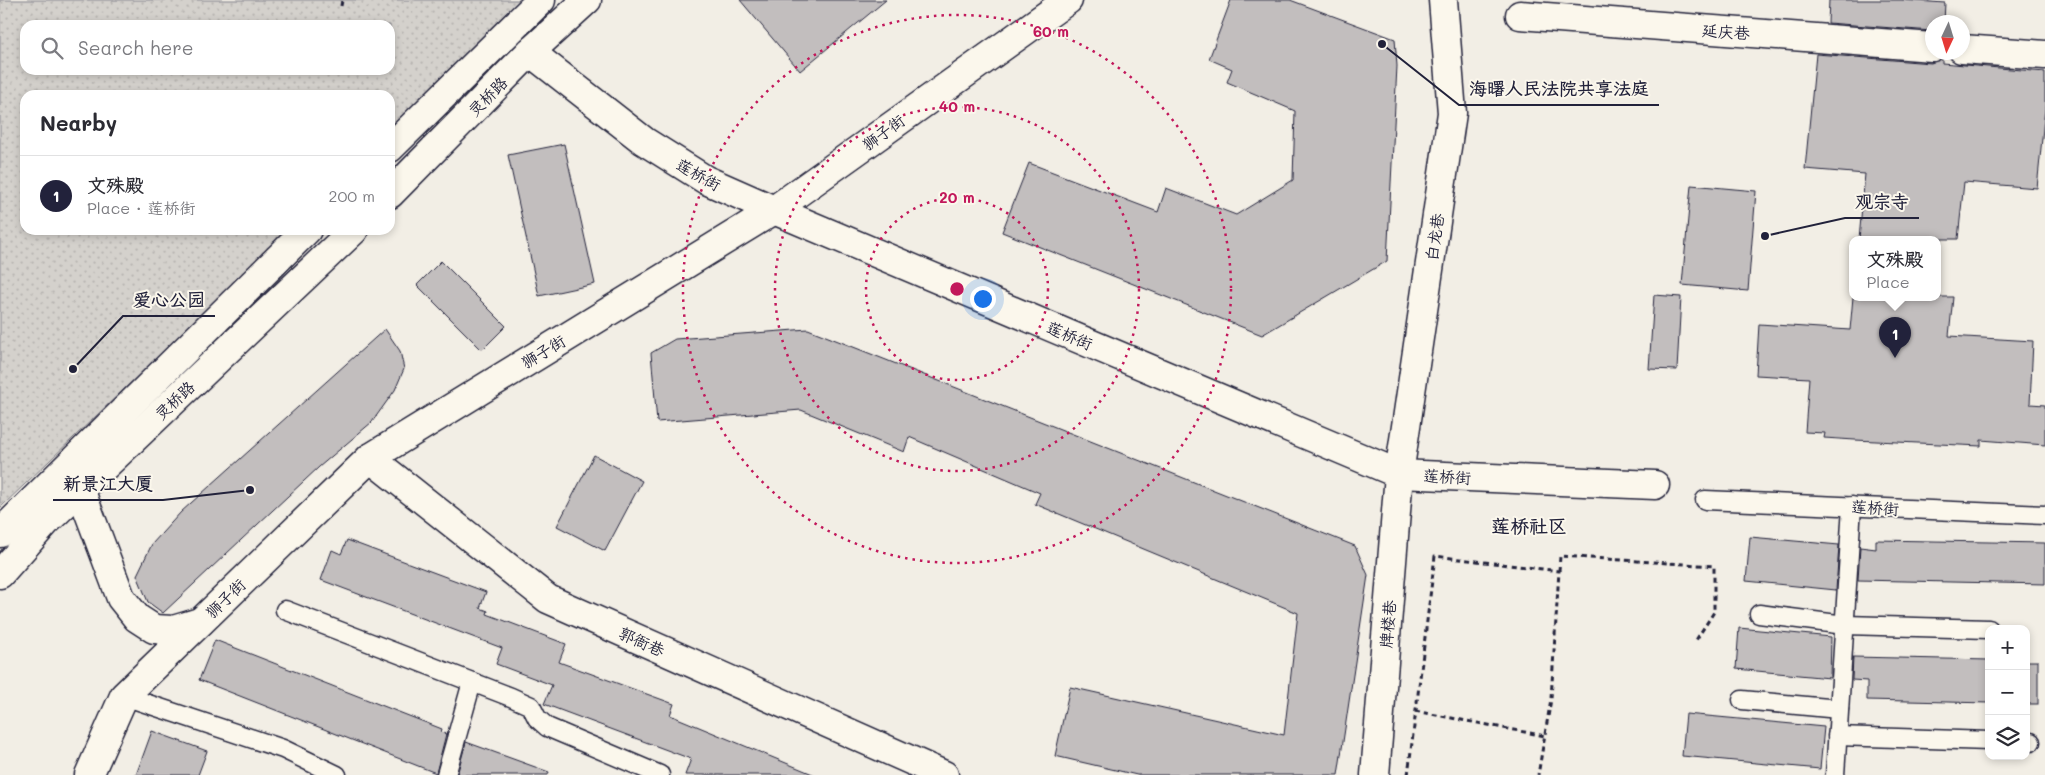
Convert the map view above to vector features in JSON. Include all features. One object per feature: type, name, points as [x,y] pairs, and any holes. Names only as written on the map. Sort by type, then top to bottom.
[{"type":"street","name":"灵桥路","points":[[395,143],[541,0]]},
{"type":"street","name":"灵桥路","points":[[395,189],[530,52],[586,0]]},
{"type":"street","name":"狮子街","points":[[89,775],[124,696],[370,458],[774,210],[1068,0]]},
{"type":"street","name":"白龙巷","points":[[1399,474],[1452,114],[1444,0]]},
{"type":"street","name":"延庆巷","points":[[1520,15],[1925,46]]},
{"type":"street","points":[[1970,50],[2045,55]]},
{"type":"street","name":"莲桥街","points":[[530,52],[644,141],[706,180],[1399,474],[1655,485]]},
{"type":"street","name":"灵桥路","points":[[0,533],[302,235]]},
{"type":"street","name":"灵桥路","points":[[0,574],[47,521],[349,235]]},
{"type":"street","name":"郭衙巷","points":[[370,458],[548,599],[944,775]]},
{"type":"street","name":"牌楼巷","points":[[1375,775],[1399,474]]},
{"type":"street","points":[[80,489],[121,598],[137,618],[154,630],[173,630],[202,621]]},
{"type":"lane","name":"莲桥街","points":[[1705,500],[2045,515]]},
{"type":"lane","points":[[1835,775],[1852,506]]},
{"type":"lane","points":[[285,610],[531,706],[538,718],[547,727],[660,775]]},
{"type":"lane","points":[[1759,614],[1845,625],[1985,630]]},
{"type":"lane","points":[[446,775],[472,682]]},
{"type":"lane","points":[[124,696],[283,748],[337,775]]},
{"type":"lane","points":[[1742,700],[1839,709]]},
{"type":"lane","points":[[1838,736],[1985,741]]},
{"type":"path","points":[[341,6],[342,0]]},
{"type":"path","points":[[1408,775],[1435,556],[1559,571]]},
{"type":"path","points":[[1538,775],[1551,699],[1560,556],[1714,566],[1714,612],[1696,640]]},
{"type":"path","points":[[1415,710],[1545,736]]},
{"type":"shaded area","points":[[0,0],[530,0],[395,129],[395,90],[20,90],[20,235],[285,235],[0,508]]},
{"type":"building","points":[[740,0],[886,0],[800,71]]},
{"type":"building","points":[[1231,0],[1290,0],[1395,39],[1397,66],[1387,261],[1262,335],[1002,232],[1029,163],[1158,212],[1166,188],[1236,215],[1293,180],[1295,111],[1227,82],[1232,69],[1209,59]]},
{"type":"building","points":[[1829,0],[1901,0],[1945,3],[1944,15],[1925,15],[1925,30],[1828,23]]},
{"type":"building","points":[[1816,54],[1931,63],[1942,60],[1942,63],[2045,72],[2045,108],[2037,188],[1964,182],[1958,239],[1941,239],[1941,236],[1859,236],[1865,174],[1805,169]]},
{"type":"building","points":[[564,144],[595,284],[539,296],[508,155]]},
{"type":"building","points":[[1691,185],[1756,191],[1748,291],[1682,285]]},
{"type":"building","points":[[441,261],[506,326],[482,350],[417,285]]},
{"type":"building","points":[[1654,295],[1681,297],[1677,370],[1649,369]]},
{"type":"building","points":[[1941,297],[1953,297],[1949,336],[2033,341],[2030,404],[2045,405],[2045,445],[1981,440],[1981,446],[1855,440],[1824,438],[1825,433],[1805,432],[1809,378],[1756,375],[1759,324],[1850,330],[1853,301],[1941,301]]},
{"type":"building","points":[[385,329],[400,351],[404,369],[395,390],[372,422],[319,467],[163,613],[148,602],[137,575],[152,544],[181,512]]},
{"type":"building","points":[[808,329],[1355,546],[1368,575],[1338,775],[1137,775],[1055,756],[1070,687],[1284,735],[1298,613],[1035,504],[1040,493],[909,437],[904,452],[801,410],[657,422],[651,353],[675,339]]},
{"type":"building","points":[[594,455],[642,481],[605,551],[557,526]]},
{"type":"building","points":[[1750,537],[1839,545],[1836,590],[1746,581]]},
{"type":"building","points":[[347,540],[486,592],[480,608],[488,611],[487,614],[566,644],[559,662],[674,704],[670,715],[815,775],[685,775],[691,759],[544,704],[552,685],[496,664],[502,648],[321,580],[332,550],[341,554]]},
{"type":"building","points":[[1876,540],[2045,543],[2045,584],[1858,580],[1860,547],[1876,549]]},
{"type":"building","points":[[1739,628],[1831,637],[1830,678],[1736,669]]},
{"type":"building","points":[[215,640],[442,729],[441,732],[446,734],[436,773],[199,680]]},
{"type":"building","points":[[1853,657],[1985,660],[1985,703],[1867,700],[1867,681],[1852,680]]},
{"type":"building","points":[[2030,661],[2038,661],[2038,704],[2030,704]]},
{"type":"building","points":[[1686,714],[1824,727],[1820,769],[1682,756]]},
{"type":"building","points":[[152,731],[207,751],[198,775],[136,775]]},
{"type":"building","points":[[466,742],[549,772],[548,775],[457,775]]},
{"type":"place","name":"海曙人民法院共享法庭","points":[[1382,44]]},
{"type":"place","name":"观宗寺","points":[[1765,236]]},
{"type":"place","name":"文殊殿","points":[[1895,358]]},
{"type":"place","name":"爱心公园","points":[[73,369]]},
{"type":"place","name":"新景江大厦","points":[[250,490]]},
{"type":"district","name":"莲桥社区","points":[[1529,525]]}]
